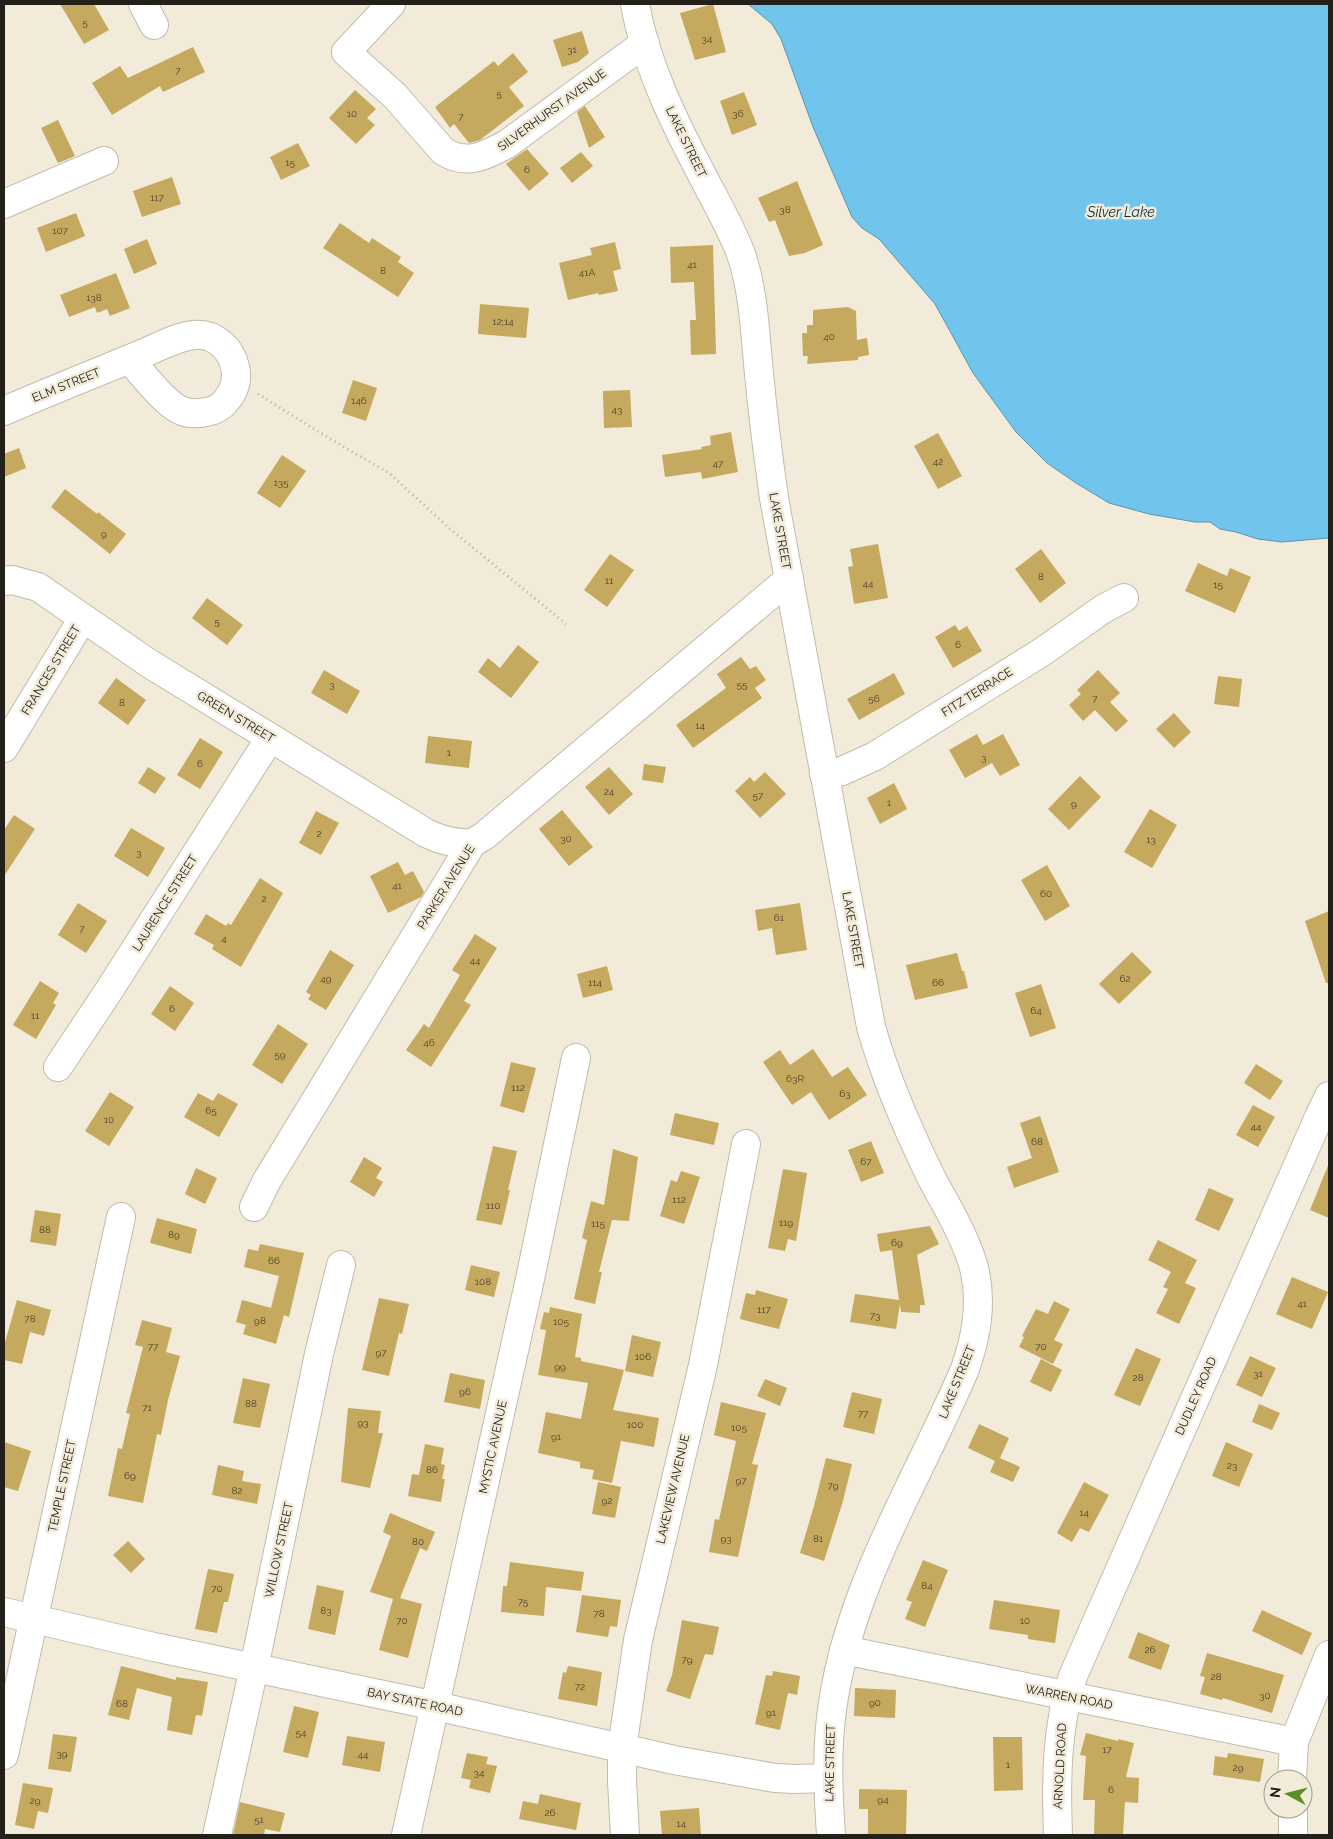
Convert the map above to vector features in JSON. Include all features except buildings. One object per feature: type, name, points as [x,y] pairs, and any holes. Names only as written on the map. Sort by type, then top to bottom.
[{"type":"street","name":"SILVERHURST AVENUE","points":[[391,4],[346,52],[395,96],[443,151],[452,157],[464,160],[493,152],[507,144],[645,42]]},
{"type":"street","name":"LAKE STREET","points":[[635,4],[645,42],[670,111],[685,144],[730,228],[741,254],[748,279],[753,310],[769,468],[866,1001],[878,1053],[887,1078],[912,1135],[968,1250],[978,1294],[978,1319],[974,1343],[965,1369],[875,1561],[851,1623],[837,1678],[830,1726],[828,1778],[831,1835]]},
{"type":"street","points":[[4,204],[104,161]]},
{"type":"street","name":"ELM STREET","points":[[4,411],[129,359]]},
{"type":"street","name":"PARKER AVENUE","points":[[254,1207],[266,1182],[472,843],[484,836],[789,579]]},
{"type":"street","name":"GREEN STREET","points":[[4,580],[12,580],[38,587],[150,664],[426,833],[456,844],[472,843]]},
{"type":"street","name":"FITZ TERRACE","points":[[824,774],[842,771],[874,756],[1042,652],[1103,610],[1124,598]]},
{"type":"street","name":"FRANCES STREET","points":[[4,748],[83,618]]},
{"type":"street","name":"LAURENCE STREET","points":[[58,1067],[114,984],[270,738]]},
{"type":"street","name":"MYSTIC AVENUE","points":[[406,1835],[530,1279],[576,1058]]},
{"type":"street","name":"DUDLEY ROAD","points":[[1066,1696],[1073,1676],[1329,1096]]},
{"type":"street","name":"LAKEVIEW AVENUE","points":[[625,1835],[622,1748],[638,1640],[703,1365],[746,1144]]},
{"type":"street","name":"TEMPLE STREET","points":[[4,1755],[121,1218]]},
{"type":"street","name":"WILLOW STREET","points":[[217,1835],[341,1264]]},
{"type":"street","name":"BAY STATE ROAD","points":[[4,1612],[154,1647],[436,1706],[708,1767],[775,1778],[828,1778]]},
{"type":"street","name":"WARREN ROAD","points":[[844,1650],[1294,1742]]},
{"type":"street","points":[[1293,1769],[1294,1742],[1329,1655]]},
{"type":"street","name":"ARNOLD ROAD","points":[[1058,1835],[1058,1759],[1060,1730],[1066,1696]]},
{"type":"street","points":[[1293,1819],[1293,1835]]},
{"type":"path","points":[[258,394],[389,473],[449,528],[566,624]]},
{"type":"water","name":"Silver Lake","points":[[748,4],[1329,4],[1329,538],[1282,542],[1258,539],[1220,529],[1210,522],[1195,522],[1149,514],[1109,503],[1047,463],[1016,432],[973,373],[935,304],[879,239],[862,228],[852,217],[813,127],[781,39],[772,24]]}]
